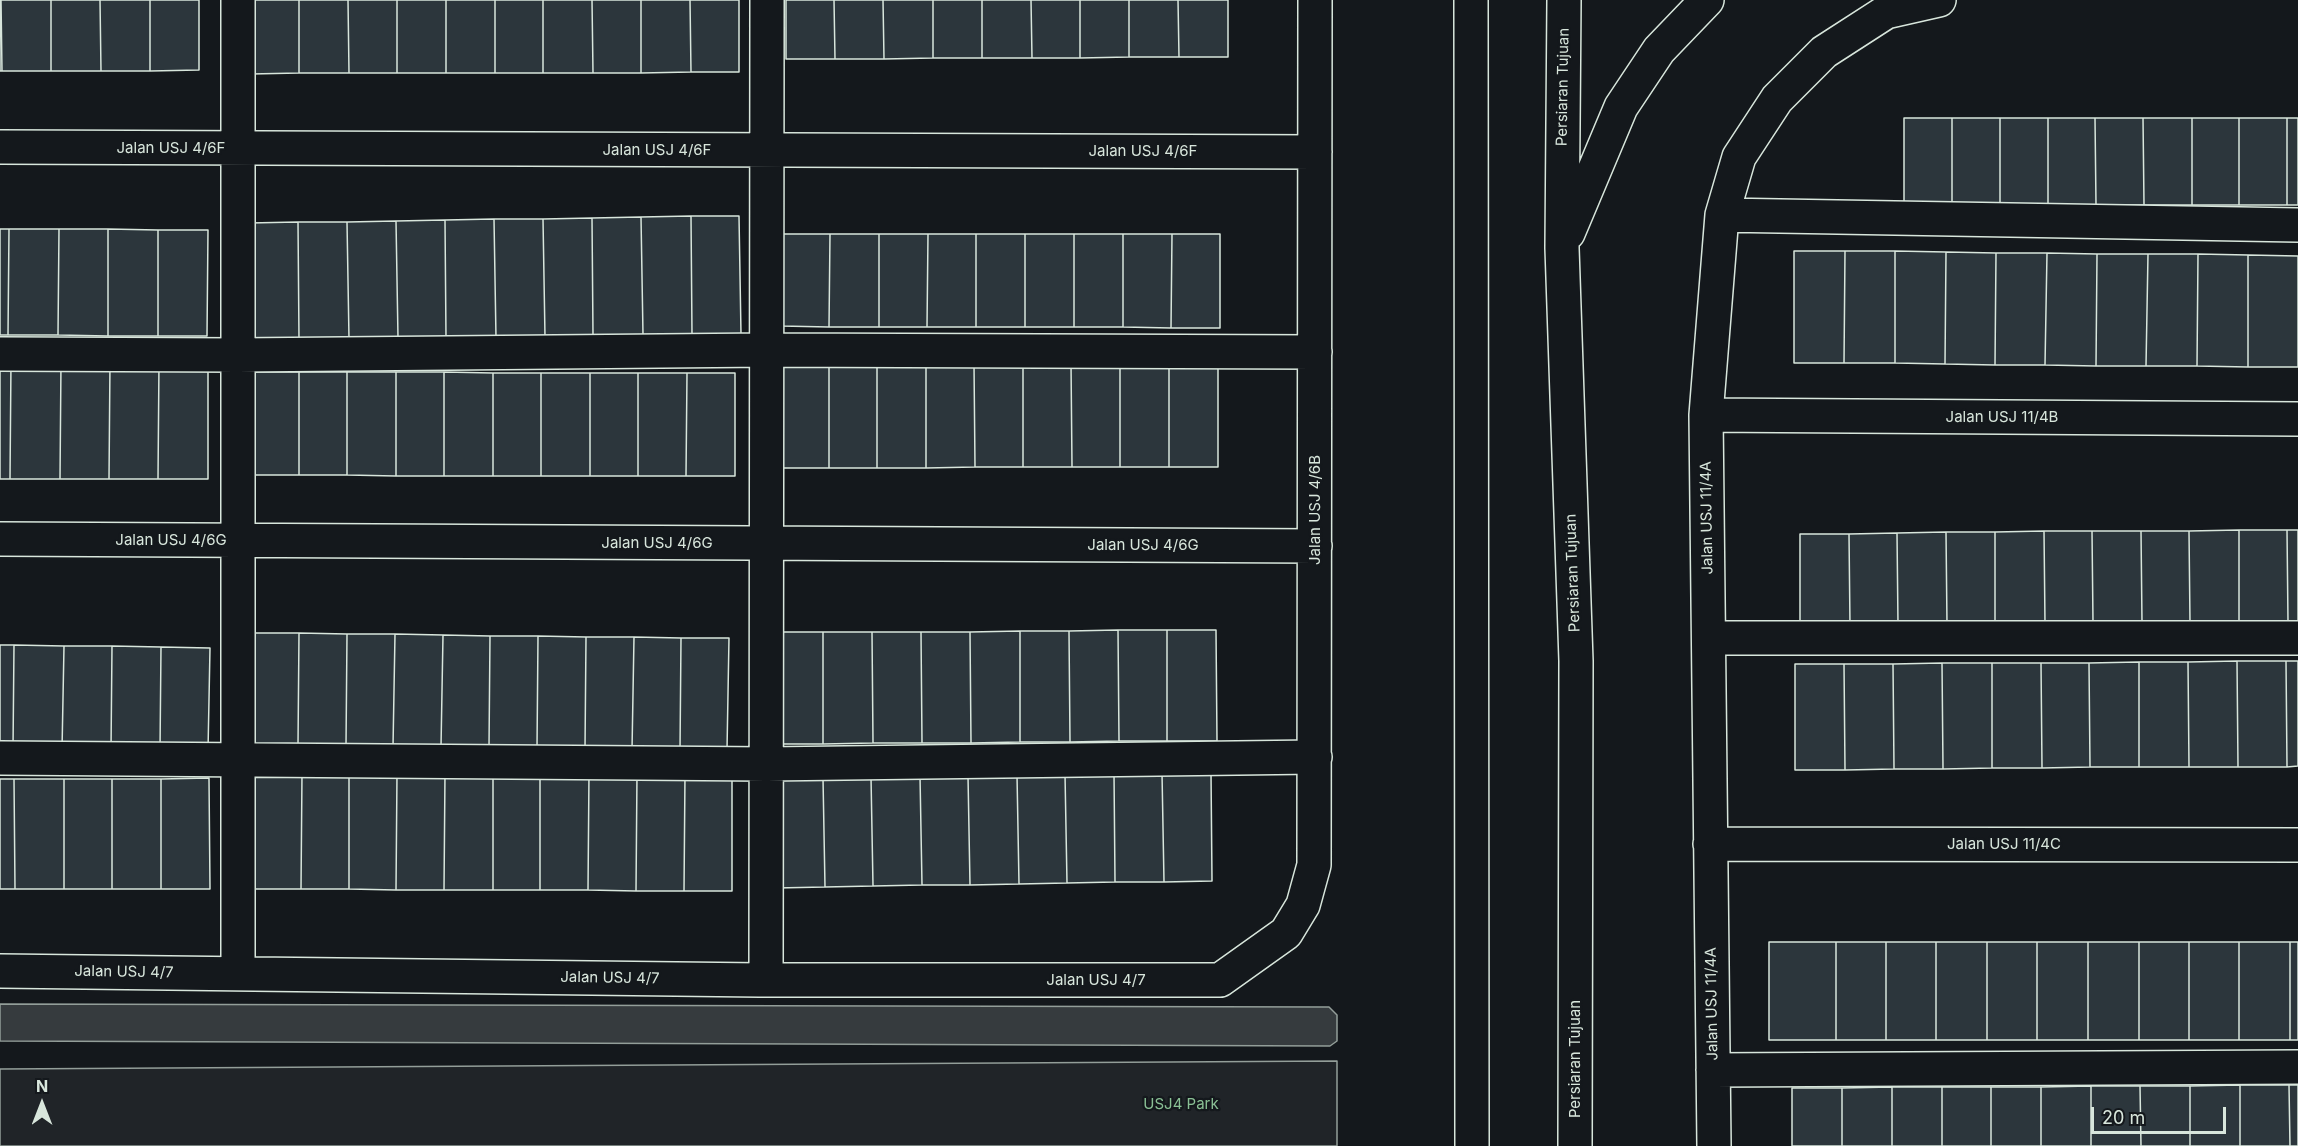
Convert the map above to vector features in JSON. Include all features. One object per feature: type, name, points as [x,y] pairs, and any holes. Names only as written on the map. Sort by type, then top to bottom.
[{"type":"street","points":[[238,0],[238,973]]},
{"type":"street","points":[[766,980],[767,0]]},
{"type":"street","name":"Jalan USJ 4/6B","points":[[1221,981],[1286,933],[1303,905],[1314,865],[1315,0]]},
{"type":"street","points":[[1471,0],[1472,1146]]},
{"type":"street","name":"Persiaran Tujuan","points":[[1564,0],[1562,248],[1576,661],[1575,1146]]},
{"type":"street","points":[[1562,248],[1621,107],[1659,50],[1707,0]]},
{"type":"street","name":"Jalan USJ 11/4A","points":[[1714,1146],[1706,415],[1722,215],[1739,157],[1777,99],[1824,52],[1886,12],[1939,0]]},
{"type":"street","name":"Jalan USJ 4/6F","points":[[0,147],[1315,152]]},
{"type":"street","points":[[1722,215],[2298,225]]},
{"type":"street","points":[[0,354],[238,355],[767,350],[1315,352]]},
{"type":"street","name":"Jalan USJ 11/4B","points":[[1706,415],[2298,419]]},
{"type":"street","name":"Jalan USJ 4/6G","points":[[0,539],[1315,546]]},
{"type":"street","points":[[1709,638],[2298,638]]},
{"type":"street","points":[[0,758],[767,764],[1315,757]]},
{"type":"street","name":"Jalan USJ 11/4C","points":[[1710,844],[2298,845]]},
{"type":"street","name":"Jalan USJ 4/7","points":[[0,971],[766,980],[1221,981]]},
{"type":"street","points":[[1713,1070],[2298,1067]]},
{"type":"green space","name":"USJ4 Park","points":[[1337,1061],[1337,1146],[0,1146],[0,1069]]},
{"type":"shaded area","points":[[0,1004],[1329,1007],[1337,1015],[1337,1041],[1330,1046],[0,1041]]},
{"type":"building","points":[[1,0],[2,71],[0,71]]},
{"type":"building","points":[[1,0],[51,0],[51,71],[2,71]]},
{"type":"building","points":[[51,0],[100,0],[101,71],[51,71]]},
{"type":"building","points":[[100,0],[150,0],[150,71],[101,71]]},
{"type":"building","points":[[150,0],[199,0],[199,70],[150,71]]},
{"type":"building","points":[[250,0],[299,0],[299,73],[251,74]]},
{"type":"building","points":[[299,0],[348,0],[349,73],[299,73]]},
{"type":"building","points":[[348,0],[397,0],[397,73],[349,73]]},
{"type":"building","points":[[397,0],[446,0],[446,73],[397,73]]},
{"type":"building","points":[[446,0],[495,0],[495,73],[446,73]]},
{"type":"building","points":[[495,0],[543,0],[543,73],[495,73]]},
{"type":"building","points":[[543,0],[592,0],[593,73],[543,73]]},
{"type":"building","points":[[592,0],[641,0],[641,73],[593,73]]},
{"type":"building","points":[[641,0],[690,0],[691,72],[641,73]]},
{"type":"building","points":[[690,0],[739,0],[739,72],[691,72]]},
{"type":"building","points":[[786,0],[834,0],[835,59],[786,59]]},
{"type":"building","points":[[834,0],[883,0],[884,59],[835,59]]},
{"type":"building","points":[[883,0],[933,0],[933,58],[884,59]]},
{"type":"building","points":[[933,0],[982,0],[982,58],[933,58]]},
{"type":"building","points":[[982,0],[1031,0],[1032,58],[982,58]]},
{"type":"building","points":[[1031,0],[1080,0],[1080,58],[1032,58]]},
{"type":"building","points":[[1080,0],[1129,0],[1129,57],[1080,58]]},
{"type":"building","points":[[1129,0],[1178,0],[1179,57],[1129,57]]},
{"type":"building","points":[[1178,0],[1228,0],[1228,57],[1179,57]]},
{"type":"building","points":[[1904,118],[1952,118],[1952,205],[1904,205]]},
{"type":"building","points":[[1952,118],[2000,118],[2000,205],[1952,205]]},
{"type":"building","points":[[2000,118],[2048,118],[2048,205],[2000,205]]},
{"type":"building","points":[[2048,118],[2095,118],[2096,205],[2048,205]]},
{"type":"building","points":[[2095,118],[2143,118],[2144,205],[2096,205]]},
{"type":"building","points":[[2143,118],[2192,118],[2192,205],[2144,205]]},
{"type":"building","points":[[2192,118],[2239,118],[2239,205],[2192,205]]},
{"type":"building","points":[[2239,118],[2287,118],[2287,205],[2239,205]]},
{"type":"building","points":[[2287,118],[2298,118],[2298,205],[2287,205]]},
{"type":"building","points":[[691,216],[739,216],[741,334],[692,335]]},
{"type":"building","points":[[691,216],[692,335],[643,335],[641,217]]},
{"type":"building","points":[[641,217],[643,335],[593,336],[592,218]]},
{"type":"building","points":[[592,218],[593,336],[545,337],[543,219]]},
{"type":"building","points":[[494,219],[496,338],[446,338],[445,220]]},
{"type":"building","points":[[494,219],[543,219],[545,337],[496,338]]},
{"type":"building","points":[[445,220],[446,338],[398,338],[396,221]]},
{"type":"building","points":[[396,221],[398,338],[349,339],[347,222]]},
{"type":"building","points":[[298,222],[299,340],[250,340],[249,223]]},
{"type":"building","points":[[298,222],[347,222],[349,339],[299,340]]},
{"type":"building","points":[[0,229],[9,229],[8,335],[0,335]]},
{"type":"building","points":[[9,229],[59,229],[58,335],[8,335]]},
{"type":"building","points":[[59,229],[108,229],[108,336],[58,335]]},
{"type":"building","points":[[108,229],[158,230],[158,336],[108,336]]},
{"type":"building","points":[[158,230],[208,230],[207,336],[158,336]]},
{"type":"building","points":[[781,234],[830,234],[829,327],[781,326]]},
{"type":"building","points":[[830,234],[879,234],[879,327],[829,327]]},
{"type":"building","points":[[879,234],[928,234],[927,327],[879,327]]},
{"type":"building","points":[[928,234],[976,234],[976,327],[927,327]]},
{"type":"building","points":[[976,234],[1025,234],[1025,327],[976,327]]},
{"type":"building","points":[[1025,234],[1074,234],[1074,327],[1025,327]]},
{"type":"building","points":[[1074,234],[1123,234],[1123,327],[1074,327]]},
{"type":"building","points":[[1123,234],[1172,234],[1171,328],[1123,327]]},
{"type":"building","points":[[1172,234],[1220,234],[1220,328],[1171,328]]},
{"type":"building","points":[[1794,251],[1845,251],[1844,363],[1794,363]]},
{"type":"building","points":[[1845,251],[1895,251],[1895,363],[1844,363]]},
{"type":"building","points":[[1895,251],[1946,252],[1945,364],[1895,363]]},
{"type":"building","points":[[1946,252],[1996,253],[1995,365],[1945,364]]},
{"type":"building","points":[[1996,253],[2047,253],[2045,365],[1995,365]]},
{"type":"building","points":[[2047,253],[2097,254],[2096,366],[2045,365]]},
{"type":"building","points":[[2097,254],[2148,254],[2146,366],[2096,366]]},
{"type":"building","points":[[2148,254],[2198,254],[2197,366],[2146,366]]},
{"type":"building","points":[[2198,254],[2248,255],[2248,367],[2197,366]]},
{"type":"building","points":[[2248,255],[2298,256],[2298,367],[2248,367]]},
{"type":"building","points":[[0,361],[11,361],[10,479],[0,479]]},
{"type":"building","points":[[11,361],[61,362],[60,479],[10,479]]},
{"type":"building","points":[[61,362],[110,362],[109,479],[60,479]]},
{"type":"building","points":[[110,362],[159,362],[158,479],[109,479]]},
{"type":"building","points":[[159,362],[208,363],[208,479],[158,479]]},
{"type":"building","points":[[1071,363],[1120,363],[1120,467],[1072,467]]},
{"type":"building","points":[[1071,363],[1072,467],[1023,467],[1023,364]]},
{"type":"building","points":[[1120,363],[1169,363],[1169,467],[1120,467]]},
{"type":"building","points":[[1169,363],[1218,363],[1218,467],[1169,467]]},
{"type":"building","points":[[877,364],[926,364],[926,468],[877,468]]},
{"type":"building","points":[[877,364],[877,468],[829,468],[829,365]]},
{"type":"building","points":[[926,364],[974,364],[975,467],[926,468]]},
{"type":"building","points":[[974,364],[1023,364],[1023,467],[975,467]]},
{"type":"building","points":[[780,365],[829,365],[829,468],[780,468]]},
{"type":"building","points":[[251,372],[299,372],[299,475],[250,475]]},
{"type":"building","points":[[299,372],[347,372],[347,475],[299,475]]},
{"type":"building","points":[[347,372],[396,372],[396,476],[347,475]]},
{"type":"building","points":[[396,372],[444,372],[444,476],[396,476]]},
{"type":"building","points":[[444,372],[493,373],[493,476],[444,476]]},
{"type":"building","points":[[493,373],[541,373],[541,476],[493,476]]},
{"type":"building","points":[[541,373],[590,373],[590,476],[541,476]]},
{"type":"building","points":[[590,373],[638,373],[638,476],[590,476]]},
{"type":"building","points":[[638,373],[687,373],[686,476],[638,476]]},
{"type":"building","points":[[687,373],[735,373],[735,476],[686,476]]},
{"type":"building","points":[[2239,530],[2239,623],[2190,623],[2189,531]]},
{"type":"building","points":[[2239,530],[2287,530],[2288,622],[2239,623]]},
{"type":"building","points":[[2287,530],[2298,530],[2298,622],[2288,622]]},
{"type":"building","points":[[2044,531],[2045,624],[1995,624],[1995,532]]},
{"type":"building","points":[[2044,531],[2092,531],[2093,623],[2045,624]]},
{"type":"building","points":[[2092,531],[2141,531],[2142,623],[2093,623]]},
{"type":"building","points":[[2141,531],[2189,531],[2190,623],[2142,623]]},
{"type":"building","points":[[1946,532],[1947,625],[1898,625],[1897,533]]},
{"type":"building","points":[[1946,532],[1995,532],[1995,624],[1947,625]]},
{"type":"building","points":[[1897,533],[1898,625],[1850,626],[1849,534]]},
{"type":"building","points":[[1800,534],[1849,534],[1850,626],[1800,626]]},
{"type":"building","points":[[1118,630],[1119,741],[1070,742],[1069,631]]},
{"type":"building","points":[[1118,630],[1167,630],[1167,741],[1119,741]]},
{"type":"building","points":[[1167,630],[1216,630],[1217,741],[1167,741]]},
{"type":"building","points":[[1020,631],[1020,742],[971,743],[970,632]]},
{"type":"building","points":[[1020,631],[1069,631],[1070,742],[1020,742]]},
{"type":"building","points":[[774,632],[823,632],[823,744],[774,744]]},
{"type":"building","points":[[823,632],[872,632],[873,743],[823,744]]},
{"type":"building","points":[[872,632],[921,632],[922,743],[873,743]]},
{"type":"building","points":[[921,632],[970,632],[971,743],[922,743]]},
{"type":"building","points":[[252,633],[299,633],[298,745],[251,744]]},
{"type":"building","points":[[299,633],[347,634],[346,746],[298,745]]},
{"type":"building","points":[[347,634],[395,634],[393,747],[346,746]]},
{"type":"building","points":[[395,634],[443,635],[441,747],[393,747]]},
{"type":"building","points":[[443,635],[490,636],[489,747],[441,747]]},
{"type":"building","points":[[490,636],[538,636],[537,748],[489,747]]},
{"type":"building","points":[[538,636],[586,637],[585,749],[537,748]]},
{"type":"building","points":[[586,637],[634,637],[632,750],[585,749]]},
{"type":"building","points":[[634,637],[681,638],[680,750],[632,750]]},
{"type":"building","points":[[681,638],[729,638],[727,750],[680,750]]},
{"type":"building","points":[[0,645],[14,645],[13,749],[0,749]]},
{"type":"building","points":[[14,645],[64,646],[62,750],[13,749]]},
{"type":"building","points":[[64,646],[112,646],[111,750],[62,750]]},
{"type":"building","points":[[112,646],[161,647],[160,750],[111,750]]},
{"type":"building","points":[[161,647],[210,648],[208,751],[160,750]]},
{"type":"building","points":[[2237,661],[2286,661],[2287,767],[2238,767]]},
{"type":"building","points":[[2237,661],[2238,767],[2189,767],[2188,662]]},
{"type":"building","points":[[2286,661],[2298,661],[2298,766],[2287,767]]},
{"type":"building","points":[[2139,662],[2188,662],[2189,767],[2139,767]]},
{"type":"building","points":[[2139,662],[2139,767],[2090,767],[2089,663]]},
{"type":"building","points":[[1942,663],[1992,663],[1992,768],[1943,769]]},
{"type":"building","points":[[1942,663],[1943,769],[1894,769],[1893,664]]},
{"type":"building","points":[[1992,663],[2041,663],[2042,768],[1992,768]]},
{"type":"building","points":[[2041,663],[2089,663],[2090,767],[2042,768]]},
{"type":"building","points":[[1795,664],[1844,664],[1845,770],[1795,770]]},
{"type":"building","points":[[1844,664],[1893,664],[1894,769],[1845,770]]},
{"type":"building","points":[[254,772],[302,773],[301,889],[253,889]]},
{"type":"building","points":[[1211,772],[1212,881],[1164,882],[1162,773]]},
{"type":"building","points":[[302,773],[349,773],[349,889],[301,889]]},
{"type":"building","points":[[349,773],[397,773],[396,890],[349,889]]},
{"type":"building","points":[[397,773],[445,773],[444,890],[396,890]]},
{"type":"building","points":[[445,773],[493,773],[493,890],[444,890]]},
{"type":"building","points":[[493,773],[540,773],[540,890],[493,890]]},
{"type":"building","points":[[540,773],[589,773],[588,890],[540,890]]},
{"type":"building","points":[[589,773],[637,773],[636,891],[588,890]]},
{"type":"building","points":[[637,773],[685,774],[684,891],[636,891]]},
{"type":"building","points":[[1114,773],[1162,773],[1164,882],[1115,882]]},
{"type":"building","points":[[1114,773],[1115,882],[1067,883],[1065,774]]},
{"type":"building","points":[[685,774],[732,774],[732,891],[684,891]]},
{"type":"building","points":[[1065,774],[1067,883],[1019,884],[1017,775]]},
{"type":"building","points":[[1017,775],[1019,884],[970,885],[968,776]]},
{"type":"building","points":[[920,776],[968,776],[970,885],[922,885]]},
{"type":"building","points":[[920,776],[922,885],[873,886],[871,777]]},
{"type":"building","points":[[871,777],[873,886],[825,887],[823,778]]},
{"type":"building","points":[[209,778],[210,889],[161,889],[161,779]]},
{"type":"building","points":[[823,778],[825,887],[776,888],[774,779]]},
{"type":"building","points":[[0,779],[14,779],[15,889],[0,889]]},
{"type":"building","points":[[14,779],[64,779],[64,889],[15,889]]},
{"type":"building","points":[[64,779],[112,779],[112,889],[64,889]]},
{"type":"building","points":[[112,779],[161,779],[161,889],[112,889]]},
{"type":"building","points":[[1769,942],[1836,942],[1836,1040],[1769,1040]]},
{"type":"building","points":[[1836,942],[1886,942],[1886,1040],[1836,1040]]},
{"type":"building","points":[[1886,942],[1936,942],[1936,1040],[1886,1040]]},
{"type":"building","points":[[1936,942],[1987,942],[1987,1040],[1936,1040]]},
{"type":"building","points":[[1987,942],[2037,942],[2037,1040],[1987,1040]]},
{"type":"building","points":[[2037,942],[2088,942],[2088,1040],[2037,1040]]},
{"type":"building","points":[[2088,942],[2139,942],[2139,1040],[2088,1040]]},
{"type":"building","points":[[2139,942],[2189,942],[2189,1040],[2139,1040]]},
{"type":"building","points":[[2189,942],[2239,942],[2239,1040],[2189,1040]]},
{"type":"building","points":[[2239,942],[2290,942],[2290,1040],[2239,1040]]},
{"type":"building","points":[[2290,942],[2298,942],[2298,1040],[2290,1040]]},
{"type":"building","points":[[2240,1085],[2289,1085],[2290,1146],[2240,1146]]},
{"type":"building","points":[[2240,1085],[2240,1146],[2190,1146],[2190,1086]]},
{"type":"building","points":[[2289,1085],[2298,1085],[2298,1146],[2290,1146]]},
{"type":"building","points":[[2091,1086],[2140,1086],[2141,1146],[2091,1146]]},
{"type":"building","points":[[2091,1086],[2091,1146],[2041,1146],[2041,1087]]},
{"type":"building","points":[[2140,1086],[2190,1086],[2190,1146],[2141,1146]]},
{"type":"building","points":[[1892,1087],[1942,1087],[1942,1146],[1892,1146]]},
{"type":"building","points":[[1892,1087],[1892,1146],[1842,1146],[1842,1088]]},
{"type":"building","points":[[1942,1087],[1991,1087],[1991,1146],[1942,1146]]},
{"type":"building","points":[[1991,1087],[2041,1087],[2041,1146],[1991,1146]]},
{"type":"building","points":[[1792,1088],[1842,1088],[1842,1146],[1792,1146]]}]
